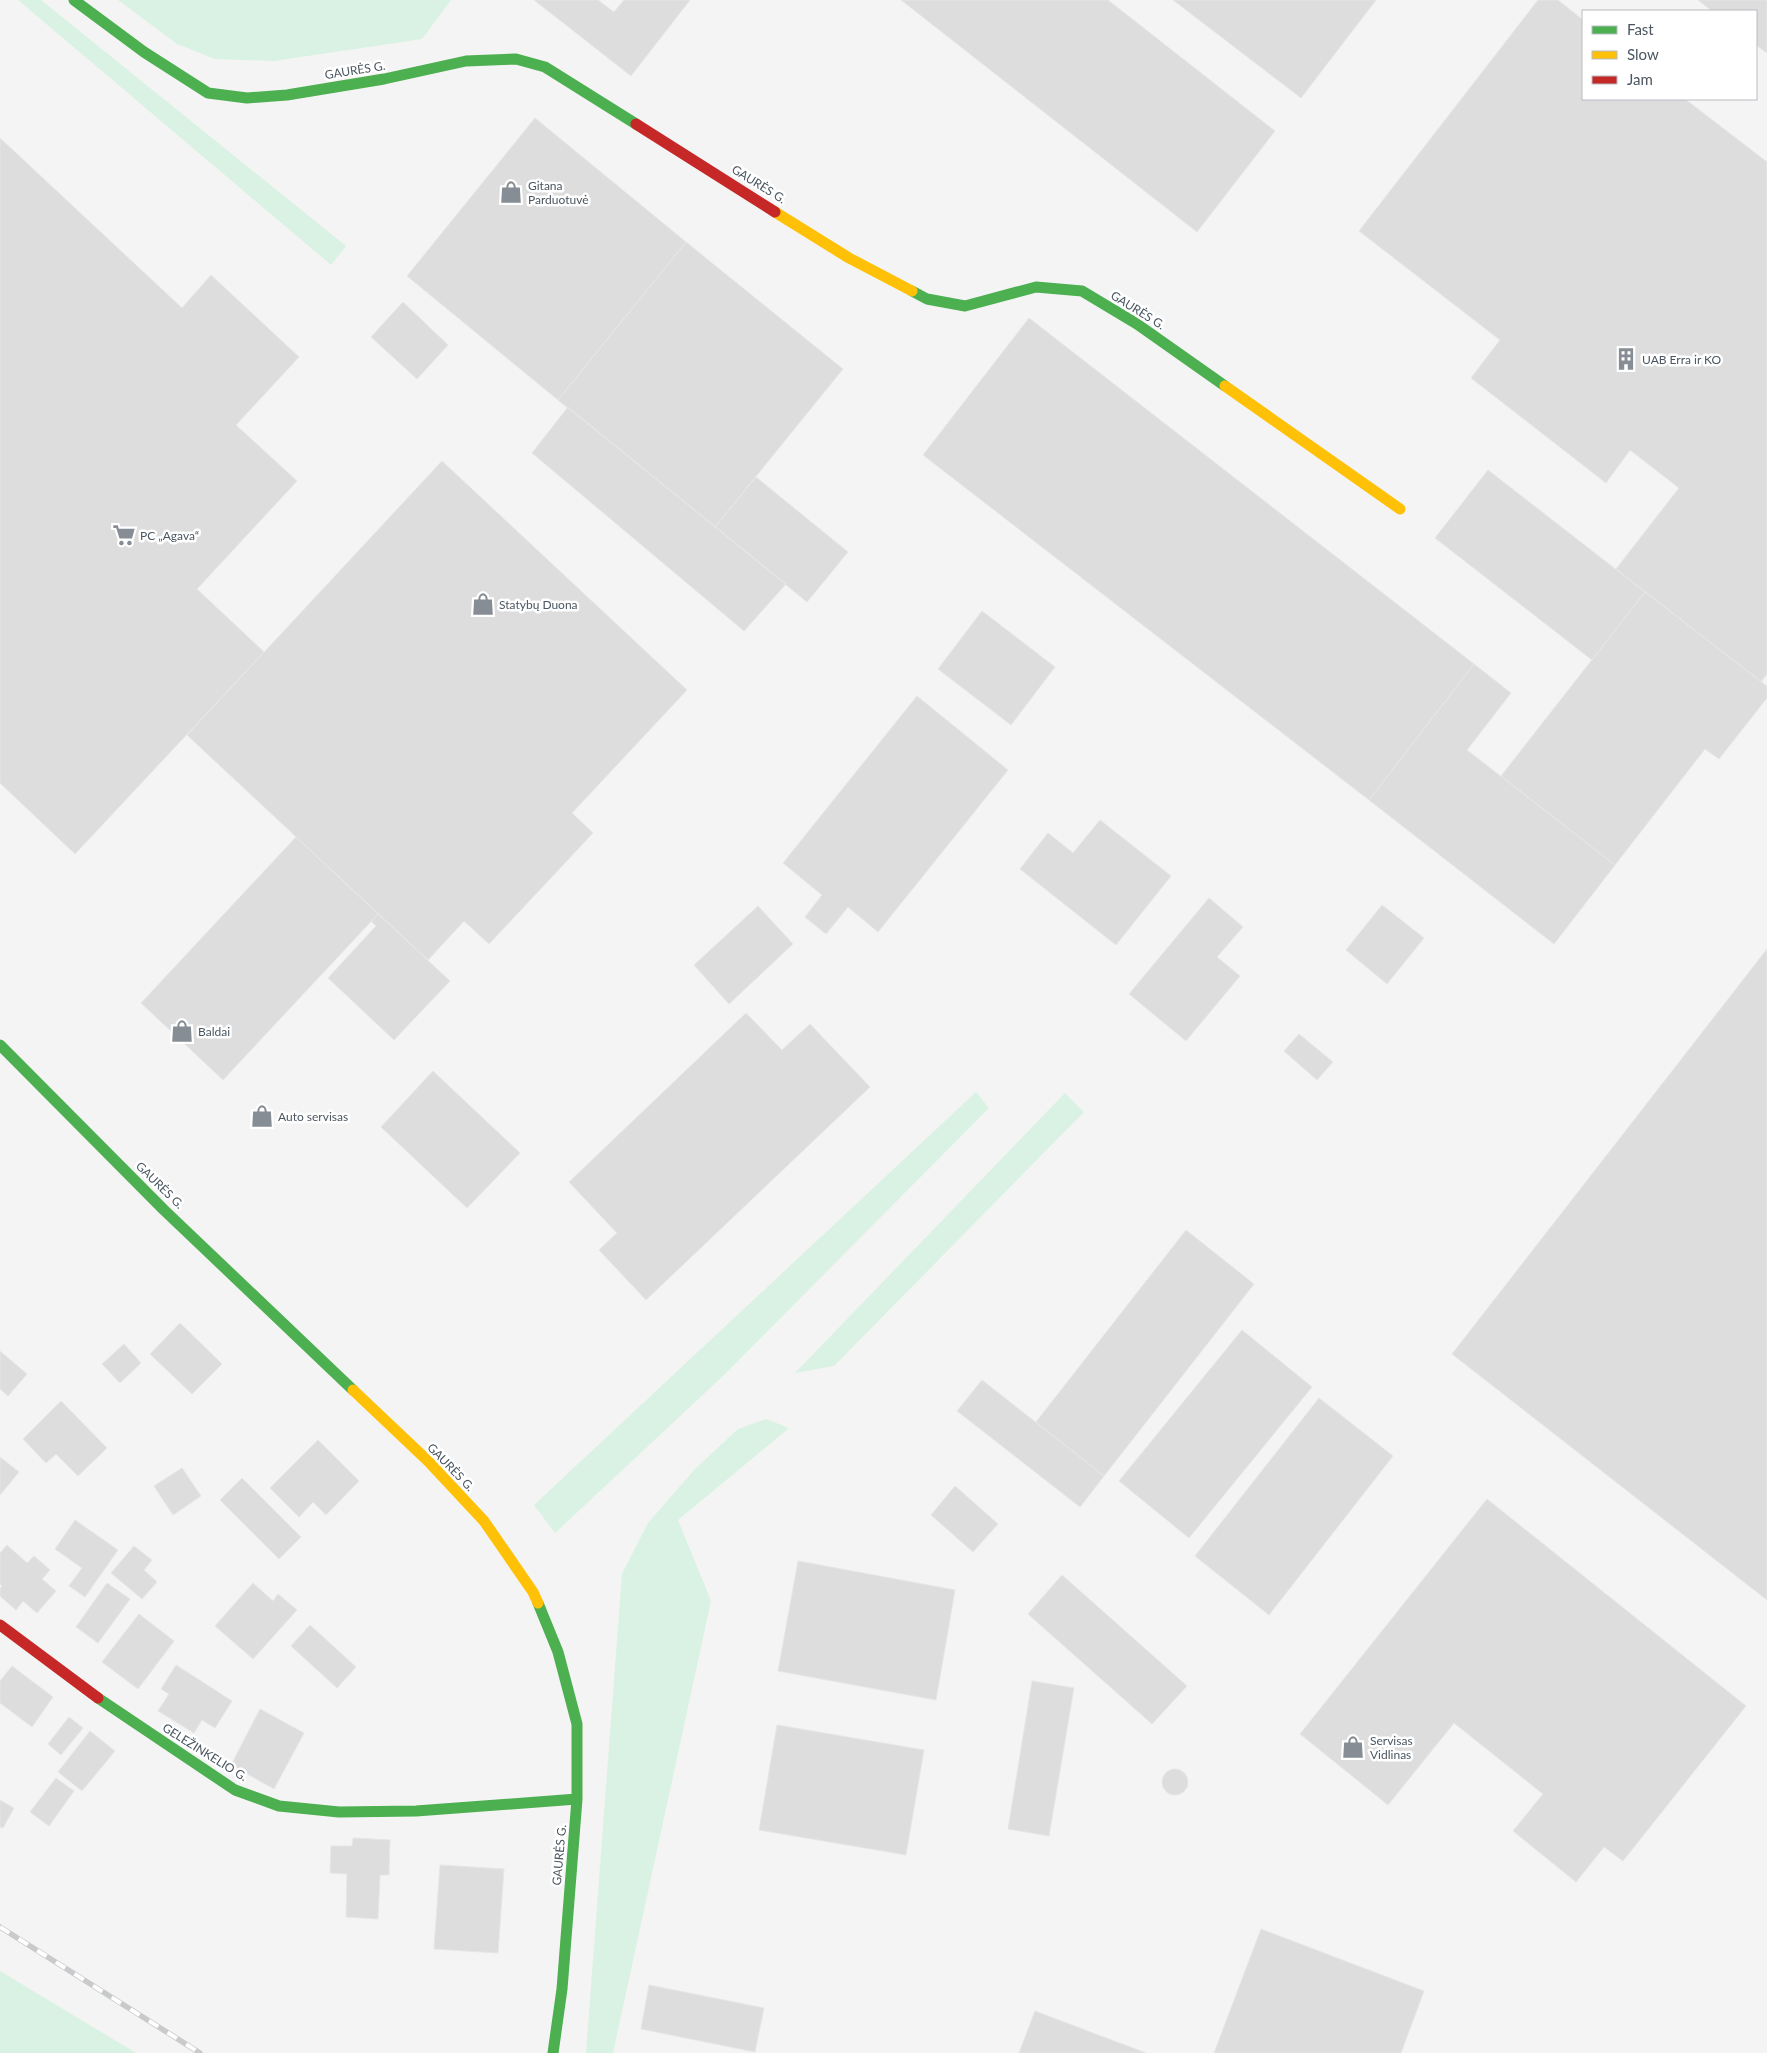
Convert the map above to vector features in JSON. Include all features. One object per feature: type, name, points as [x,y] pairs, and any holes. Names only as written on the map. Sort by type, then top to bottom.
[{"type":"street","name":"GAURĖS G.","points":[[74,0],[144,52],[208,93],[247,98],[287,95],[384,80],[466,61],[516,59],[545,66],[849,258],[927,299],[965,306],[1036,287],[1082,292],[1145,329],[1400,509]]},
{"type":"street","name":"GAURĖS G.","points":[[0,1045],[164,1210],[428,1461],[484,1521],[533,1592],[558,1652],[577,1724],[577,1799],[562,1989],[553,2053]]},
{"type":"street","name":"GELEŽINKELIO G.","points":[[0,1625],[121,1715],[227,1785],[279,1806],[339,1812],[416,1811],[577,1799]]},
{"type":"green space","points":[[18,0],[41,0],[346,246],[331,265]]},
{"type":"green space","points":[[118,0],[451,0],[422,39],[274,61],[215,59],[177,44]]},
{"type":"green space","points":[[976,1092],[989,1108],[723,1376],[555,1533],[534,1505]]},
{"type":"green space","points":[[1065,1093],[1084,1112],[834,1366],[795,1373]]},
{"type":"green space","points":[[766,1419],[789,1428],[678,1520],[711,1601],[613,2053],[586,2053],[622,1574],[648,1523],[695,1469],[738,1429]]},
{"type":"green space","points":[[0,1971],[136,2053],[0,2053]]},
{"type":"building","points":[[534,0],[598,0],[614,12],[624,0],[690,0],[631,76]]},
{"type":"building","points":[[901,0],[1108,0],[1275,131],[1197,232]]},
{"type":"building","points":[[1173,0],[1376,0],[1301,98]]},
{"type":"building","name":"UAB Erra ir KO","points":[[1538,0],[1558,0],[1582,19],[1582,100],[1686,100],[1767,162],[1767,674],[1761,682],[1616,569],[1679,488],[1630,450],[1606,483],[1471,378],[1500,340],[1359,231]]},
{"type":"building","points":[[1698,0],[1767,0],[1767,53],[1757,46],[1757,10],[1711,10]]},
{"type":"building","points":[[535,118],[686,242],[558,400],[407,276]]},
{"type":"building","name":"PC „Agava“","points":[[0,138],[182,308],[211,275],[299,357],[236,425],[297,481],[197,589],[264,652],[75,854],[0,783]]},
{"type":"building","points":[[686,242],[843,369],[715,527],[558,400]]},
{"type":"building","points":[[403,302],[448,345],[417,379],[371,337]]},
{"type":"building","points":[[1029,318],[1474,664],[1369,800],[923,455]]},
{"type":"building","points":[[568,407],[786,584],[744,631],[532,453]]},
{"type":"building","points":[[442,461],[687,690],[572,813],[593,833],[489,944],[464,921],[428,960],[187,735]]},
{"type":"building","points":[[1488,470],[1645,592],[1592,660],[1435,538]]},
{"type":"building","points":[[756,477],[848,552],[807,602],[715,527]]},
{"type":"building","points":[[1645,592],[1767,686],[1767,698],[1719,759],[1705,749],[1615,865],[1501,776]]},
{"type":"building","points":[[982,611],[1055,667],[1011,725],[938,669]]},
{"type":"building","points":[[1474,664],[1511,693],[1467,750],[1615,865],[1554,944],[1369,800]]},
{"type":"building","points":[[917,696],[1008,770],[878,932],[848,907],[826,934],[805,917],[822,895],[783,863]]},
{"type":"building","points":[[1100,820],[1171,876],[1116,945],[1020,869],[1048,833],[1073,853]]},
{"type":"building","points":[[296,837],[378,914],[223,1080],[141,1003]]},
{"type":"building","points":[[1209,898],[1243,927],[1217,957],[1240,976],[1186,1041],[1129,994]]},
{"type":"building","points":[[1382,905],[1424,938],[1387,984],[1346,950]]},
{"type":"building","points":[[758,906],[793,944],[729,1004],[694,965]]},
{"type":"building","points":[[378,914],[450,981],[394,1040],[328,978],[376,926],[371,921]]},
{"type":"building","points":[[1767,949],[1767,1600],[1452,1354]]},
{"type":"building","points":[[746,1013],[782,1050],[810,1024],[870,1087],[646,1300],[599,1250],[617,1233],[569,1182]]},
{"type":"building","points":[[1299,1034],[1333,1062],[1317,1080],[1284,1051]]},
{"type":"building","points":[[433,1071],[520,1153],[467,1208],[381,1127]]},
{"type":"building","points":[[1186,1230],[1254,1284],[1104,1476],[1036,1422]]},
{"type":"building","points":[[180,1323],[222,1364],[192,1394],[150,1354]]},
{"type":"building","points":[[1242,1330],[1312,1387],[1189,1538],[1119,1481]]},
{"type":"building","points":[[124,1344],[141,1363],[120,1383],[102,1364]]},
{"type":"building","points":[[0,1351],[27,1374],[8,1396],[0,1389]]},
{"type":"building","points":[[982,1380],[1104,1476],[1080,1507],[957,1411]]},
{"type":"building","points":[[1319,1398],[1393,1456],[1269,1615],[1195,1556]]},
{"type":"building","points":[[61,1401],[107,1448],[78,1476],[56,1454],[46,1463],[23,1439]]},
{"type":"building","points":[[318,1440],[359,1481],[326,1515],[313,1502],[299,1517],[270,1488]]},
{"type":"building","points":[[0,1457],[19,1472],[0,1495]]},
{"type":"building","points":[[182,1468],[201,1496],[173,1515],[154,1486]]},
{"type":"building","points":[[242,1478],[301,1537],[279,1559],[220,1500]]},
{"type":"building","points":[[955,1486],[998,1524],[973,1552],[931,1515]]},
{"type":"building","points":[[1487,1499],[1746,1706],[1623,1861],[1604,1847],[1576,1882],[1513,1831],[1543,1794],[1454,1723],[1388,1805],[1300,1734]]},
{"type":"building","points":[[75,1520],[118,1550],[85,1597],[69,1586],[82,1568],[55,1549]]},
{"type":"building","points":[[7,1545],[27,1563],[34,1556],[50,1570],[42,1579],[56,1591],[37,1613],[23,1601],[16,1610],[0,1596],[2,1586],[0,1584],[0,1553]]},
{"type":"building","points":[[134,1546],[152,1560],[144,1570],[157,1582],[142,1599],[111,1573]]},
{"type":"building","points":[[798,1561],[955,1590],[936,1700],[778,1671]]},
{"type":"building","points":[[1062,1575],[1187,1686],[1152,1724],[1028,1614]]},
{"type":"building","points":[[107,1583],[130,1599],[98,1643],[76,1627]]},
{"type":"building","points":[[253,1583],[273,1601],[278,1594],[297,1610],[253,1659],[215,1626]]},
{"type":"building","points":[[139,1614],[174,1641],[138,1689],[102,1662]]},
{"type":"building","points":[[310,1625],[356,1667],[337,1688],[291,1646]]},
{"type":"building","points":[[176,1665],[232,1701],[215,1728],[202,1720],[194,1733],[158,1711],[169,1694],[161,1689]]},
{"type":"building","points":[[12,1666],[53,1697],[32,1727],[0,1703],[0,1681]]},
{"type":"building","points":[[1032,1681],[1074,1688],[1049,1836],[1008,1829]]},
{"type":"building","points":[[260,1709],[304,1733],[274,1789],[231,1765]]},
{"type":"building","points":[[69,1717],[83,1728],[61,1755],[48,1744]]},
{"type":"building","points":[[777,1725],[924,1750],[906,1855],[759,1830]]},
{"type":"building","points":[[90,1731],[115,1751],[82,1791],[58,1772]]},
{"type":"building","points":[[1175,1769],[1185,1772],[1188,1782],[1185,1792],[1175,1795],[1165,1792],[1162,1782],[1165,1772]]},
{"type":"building","points":[[56,1778],[74,1791],[49,1826],[30,1812]]},
{"type":"building","points":[[0,1800],[14,1808],[3,1828],[0,1827]]},
{"type":"building","points":[[353,1838],[390,1840],[389,1875],[380,1875],[378,1919],[346,1917],[347,1874],[330,1873],[331,1846],[352,1846]]},
{"type":"building","points":[[440,1865],[504,1869],[498,1953],[434,1949]]},
{"type":"building","points":[[1261,1929],[1424,1991],[1401,2053],[1214,2053]]},
{"type":"building","points":[[649,1985],[764,2008],[755,2052],[641,2029]]},
{"type":"building","points":[[1035,2011],[1146,2053],[1019,2053]]},
{"type":"railway","points":[[0,1927],[200,2053]]},
{"type":"traffic: fast","points":[[74,0],[144,52],[208,93],[247,98],[287,95],[384,79],[466,61],[516,59],[545,67],[636,124]]},
{"type":"traffic: fast","points":[[912,291],[927,299],[965,306],[1036,287],[1082,291],[1137,324],[1225,386]]},
{"type":"traffic: fast","points":[[0,1045],[164,1210],[353,1390]]},
{"type":"traffic: fast","points":[[538,1603],[558,1652],[577,1724],[577,1799],[562,1989],[553,2053]]},
{"type":"traffic: fast","points":[[98,1698],[235,1790],[279,1806],[339,1812],[416,1811],[577,1799]]},
{"type":"traffic: slow","points":[[775,212],[849,258],[912,291]]},
{"type":"traffic: slow","points":[[1225,386],[1400,509]]},
{"type":"traffic: slow","points":[[353,1390],[428,1461],[484,1521],[533,1592],[538,1603]]},
{"type":"traffic: jam","points":[[636,124],[775,212]]},
{"type":"traffic: jam","points":[[0,1625],[98,1698]]},
{"type":"place","name":"Gitana Parduotuvė","points":[[511,192]]},
{"type":"place","name":"UAB Erra ir KO","points":[[1626,359]]},
{"type":"place","name":"PC „Agava“","points":[[124,535]]},
{"type":"place","name":"Statybų Duona","points":[[483,604]]},
{"type":"place","name":"Baldai","points":[[182,1031]]},
{"type":"place","name":"Auto servisas","points":[[262,1116]]},
{"type":"place","name":"Servisas Vidlinas","points":[[1353,1747]]}]
